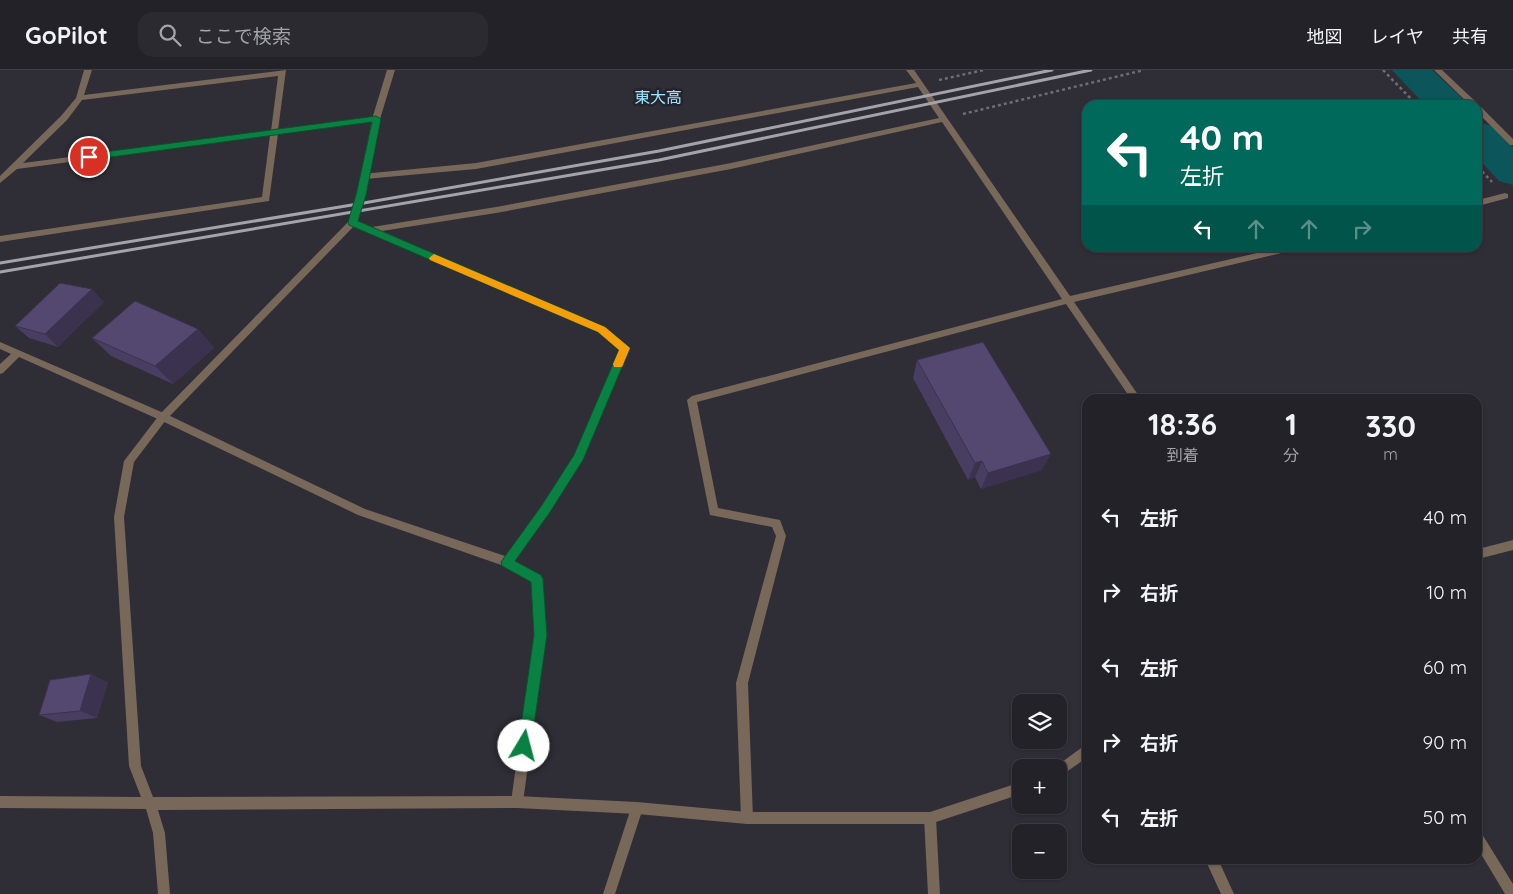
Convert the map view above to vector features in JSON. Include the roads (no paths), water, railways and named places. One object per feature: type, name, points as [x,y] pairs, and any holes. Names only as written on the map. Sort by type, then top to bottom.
[{"type":"street","points":[[0,180],[64,118],[80,98],[88,70]]},
{"type":"street","points":[[164,894],[159,834],[135,766],[119,517],[129,462],[163,417],[352,222],[365,176],[376,119],[390,70]]},
{"type":"street","points":[[910,70],[1070,300],[1133,394]]},
{"type":"street","points":[[1438,70],[1469,100]]},
{"type":"street","points":[[0,239],[266,198],[282,71],[80,98]]},
{"type":"street","points":[[365,176],[476,166],[919,85]]},
{"type":"street","points":[[1482,113],[1513,143]]},
{"type":"street","points":[[15,167],[376,119]]},
{"type":"street","points":[[371,230],[496,210],[730,166],[943,119]]},
{"type":"street","points":[[1482,202],[1505,196]]},
{"type":"street","points":[[352,222],[602,330],[624,348],[579,457],[546,509],[507,562]]},
{"type":"street","points":[[747,818],[742,683],[781,536],[776,523],[714,512],[692,400],[1070,300],[1273,252]]},
{"type":"street","points":[[0,345],[163,417],[362,512],[507,562],[536,579],[540,635],[516,802]]},
{"type":"street","points":[[0,370],[18,353]]},
{"type":"street","points":[[1482,553],[1513,546]]},
{"type":"street","points":[[1067,765],[1082,754]]},
{"type":"street","points":[[0,802],[150,804],[516,802],[637,808],[747,818],[930,818],[1012,791]]},
{"type":"street","points":[[609,894],[637,808]]},
{"type":"street","points":[[930,818],[934,894]]},
{"type":"street","points":[[1482,845],[1512,894]]},
{"type":"street","points":[[1213,864],[1228,894]]},
{"type":"waterway","points":[[1411,70],[1442,100]]},
{"type":"waterway","points":[[1482,139],[1513,171]]},
{"type":"railway","points":[[0,263],[358,204],[659,151],[1052,70]]},
{"type":"railway","points":[[0,272],[659,160],[1091,70]]},
{"type":"district","name":"東大高","points":[[658,97]]}]
